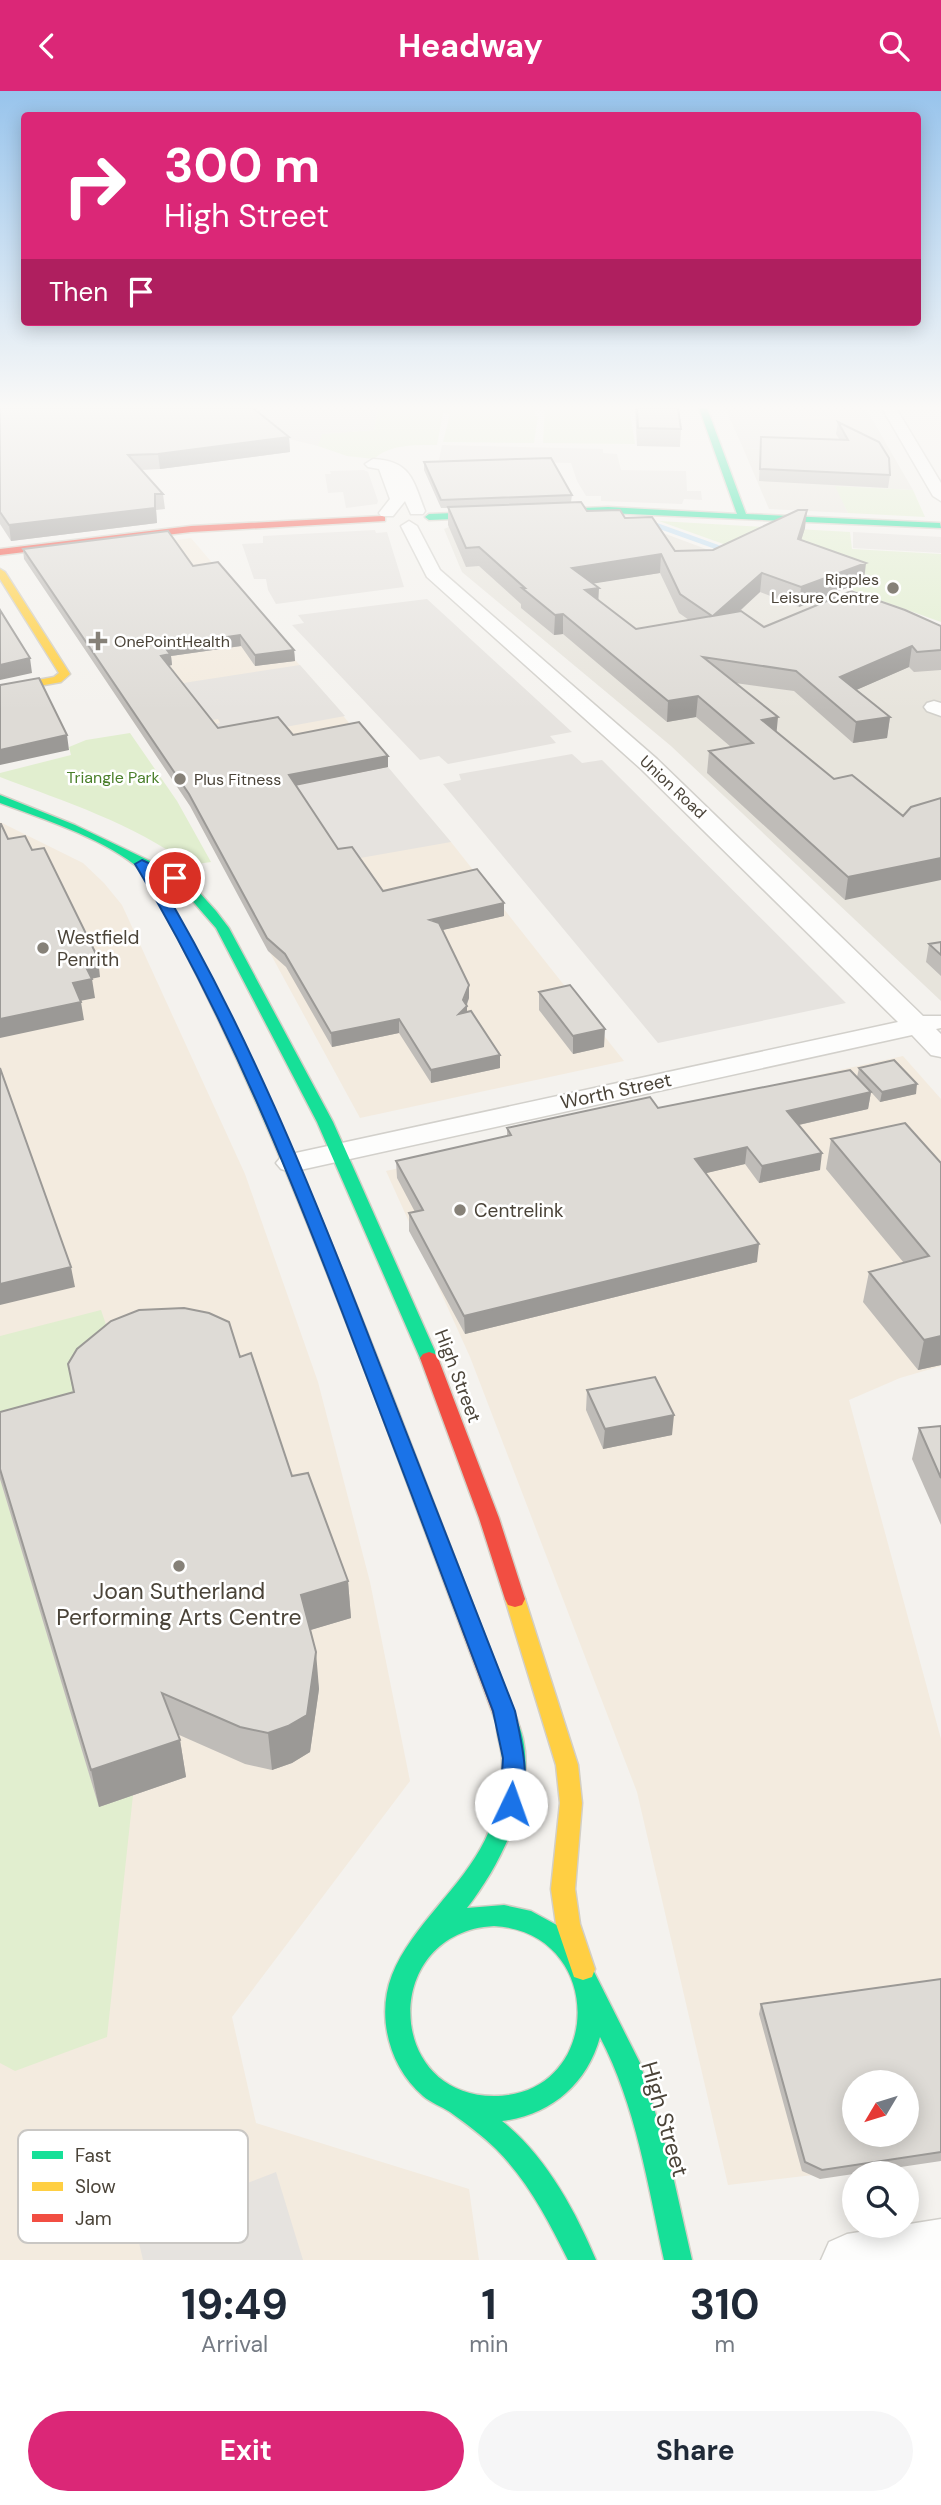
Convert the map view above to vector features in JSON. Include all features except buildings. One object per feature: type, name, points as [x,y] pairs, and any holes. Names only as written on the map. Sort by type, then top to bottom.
[{"type":"main road","points":[[0,552],[191,529],[384,516],[395,525],[418,518],[577,509]]},
{"type":"main road","points":[[586,509],[941,526]]},
{"type":"main road","points":[[740,509],[742,516]]},
{"type":"main road","points":[[0,572],[65,674],[62,679],[0,690]]},
{"type":"main road","name":"High Street","points":[[0,799],[69,824],[106,842],[142,864],[175,878],[206,906],[222,927],[262,999],[339,1152],[424,1344],[489,1518],[567,1765],[571,1803],[564,1889],[568,1924],[583,1969]]},
{"type":"main road","name":"High Street","points":[[142,864],[184,935],[256,1081],[308,1199],[504,1711],[514,1758],[511,1804],[500,1842],[468,1891],[425,1942]]},
{"type":"main road","points":[[453,2099],[484,2107],[515,2106],[544,2096],[568,2078],[585,2053],[593,2025],[592,1996],[583,1969],[567,1948],[547,1931],[523,1921],[497,1916],[471,1918],[447,1927],[425,1942],[404,1971],[396,1994],[395,2019],[401,2043],[413,2066],[431,2085],[505,2140],[551,2197],[582,2260]]},
{"type":"main road","name":"High Street","points":[[592,1996],[627,2063],[655,2154],[678,2260]]},
{"type":"street","name":"Union Road","points":[[384,516],[390,509]]},
{"type":"street","name":"Union Road","points":[[415,509],[433,573],[649,764],[930,1023],[941,1049]]},
{"type":"street","name":"Worth Street","points":[[291,1163],[930,1023]]},
{"type":"street","points":[[847,2260],[941,2245]]},
{"type":"shaded area","points":[[773,509],[846,509],[848,513]]},
{"type":"shaded area","points":[[628,520],[941,636],[941,1001],[671,746],[462,572],[444,529],[453,525]]},
{"type":"shaded area","points":[[375,530],[376,533],[387,532],[404,587],[276,604],[268,590],[266,579],[254,579],[242,544],[263,543],[263,536]]},
{"type":"shaded area","points":[[853,532],[941,537],[941,553],[853,548]]},
{"type":"shaded area","points":[[191,538],[451,842],[624,1061],[360,1118],[190,806],[26,561]]},
{"type":"shaded area","points":[[427,599],[572,732],[550,736],[556,743],[448,764],[439,756],[420,760],[292,625],[304,623],[298,615]]},
{"type":"shaded area","points":[[300,665],[345,716],[210,741],[199,727],[220,723],[218,719],[205,721],[151,688]]},
{"type":"shaded area","points":[[572,754],[582,763],[602,760],[846,1003],[658,1043],[443,784],[461,780],[459,774]]},
{"type":"shaded area","points":[[388,767],[451,842],[343,861],[293,786]]},
{"type":"shaded area","points":[[0,822],[83,863],[122,905],[245,1174],[318,1382],[370,1582],[410,1781],[232,2017],[256,2123],[469,2189],[479,2260],[0,2260]]},
{"type":"shaded area","points":[[903,1056],[941,1099],[941,1366],[900,1378],[849,1400],[941,1739],[941,2160],[919,2163],[842,2161],[842,2172],[728,2185],[637,1792],[470,1357],[386,1171]]},
{"type":"shaded area","points":[[276,2172],[303,2260],[143,2260],[139,2243],[248,2243],[248,2183]]},
{"type":"green space","points":[[846,509],[922,509],[925,517],[848,513]]},
{"type":"green space","name":"Ripples Leisure Centre","points":[[659,521],[850,532],[852,549],[941,554],[941,622]]},
{"type":"green space","name":"Triangle Park","points":[[130,733],[177,801],[211,862],[190,865],[122,825],[0,777],[0,773],[71,755],[69,747],[86,740]]},
{"type":"green space","points":[[101,1310],[117,1357],[0,1451],[0,1336]]},
{"type":"green space","points":[[0,1479],[99,1806],[133,1795],[107,2037],[15,2071],[0,2063]]},
{"type":"waterway","points":[[650,523],[728,551]]},
{"type":"traffic: fast","points":[[740,509],[742,516]]},
{"type":"traffic: fast","points":[[429,517],[608,510],[940,526]]},
{"type":"traffic: fast","points":[[0,799],[71,827],[173,877],[194,893],[212,914],[222,928],[325,1122],[429,1358]]},
{"type":"traffic: fast","points":[[142,864],[180,930],[247,1064],[336,1272],[390,1413]]},
{"type":"traffic: fast","points":[[425,1942],[482,1867],[507,1814],[512,1786],[513,1755],[507,1722]]},
{"type":"traffic: fast","points":[[494,1915],[531,1922],[563,1943],[584,1975],[591,2012],[584,2049],[563,2081],[531,2102],[494,2109],[457,2102],[425,2081],[404,2049],[397,2012],[404,1975],[425,1943],[457,1922],[494,1915]]},
{"type":"traffic: fast","points":[[592,1996],[627,2063],[655,2154],[678,2260]]},
{"type":"traffic: fast","points":[[455,2100],[505,2140],[551,2197],[582,2260]]},
{"type":"traffic: slow","points":[[0,572],[65,674],[57,680],[0,690]]},
{"type":"traffic: slow","points":[[515,1599],[567,1765],[571,1803],[563,1889],[568,1924],[583,1969]]},
{"type":"traffic: jam","points":[[0,552],[191,529],[382,519]]},
{"type":"traffic: jam","points":[[429,1358],[489,1518],[515,1599]]},
{"type":"traffic: jam","points":[[390,1413],[507,1722]]},
{"type":"place","name":"Ripples Leisure Centre","points":[[893,588]]},
{"type":"place","name":"OnePointHealth","points":[[98,641]]},
{"type":"place","name":"Plus Fitness","points":[[180,779]]},
{"type":"place","name":"Westfield Penrith","points":[[43,948]]},
{"type":"place","name":"Centrelink","points":[[460,1210]]},
{"type":"place","name":"Joan Sutherland Performing Arts Centre","points":[[179,1566]]},
{"type":"route","points":[[175,878],[142,864],[184,935],[256,1081],[308,1199],[504,1711],[514,1758],[511,1804]]}]
